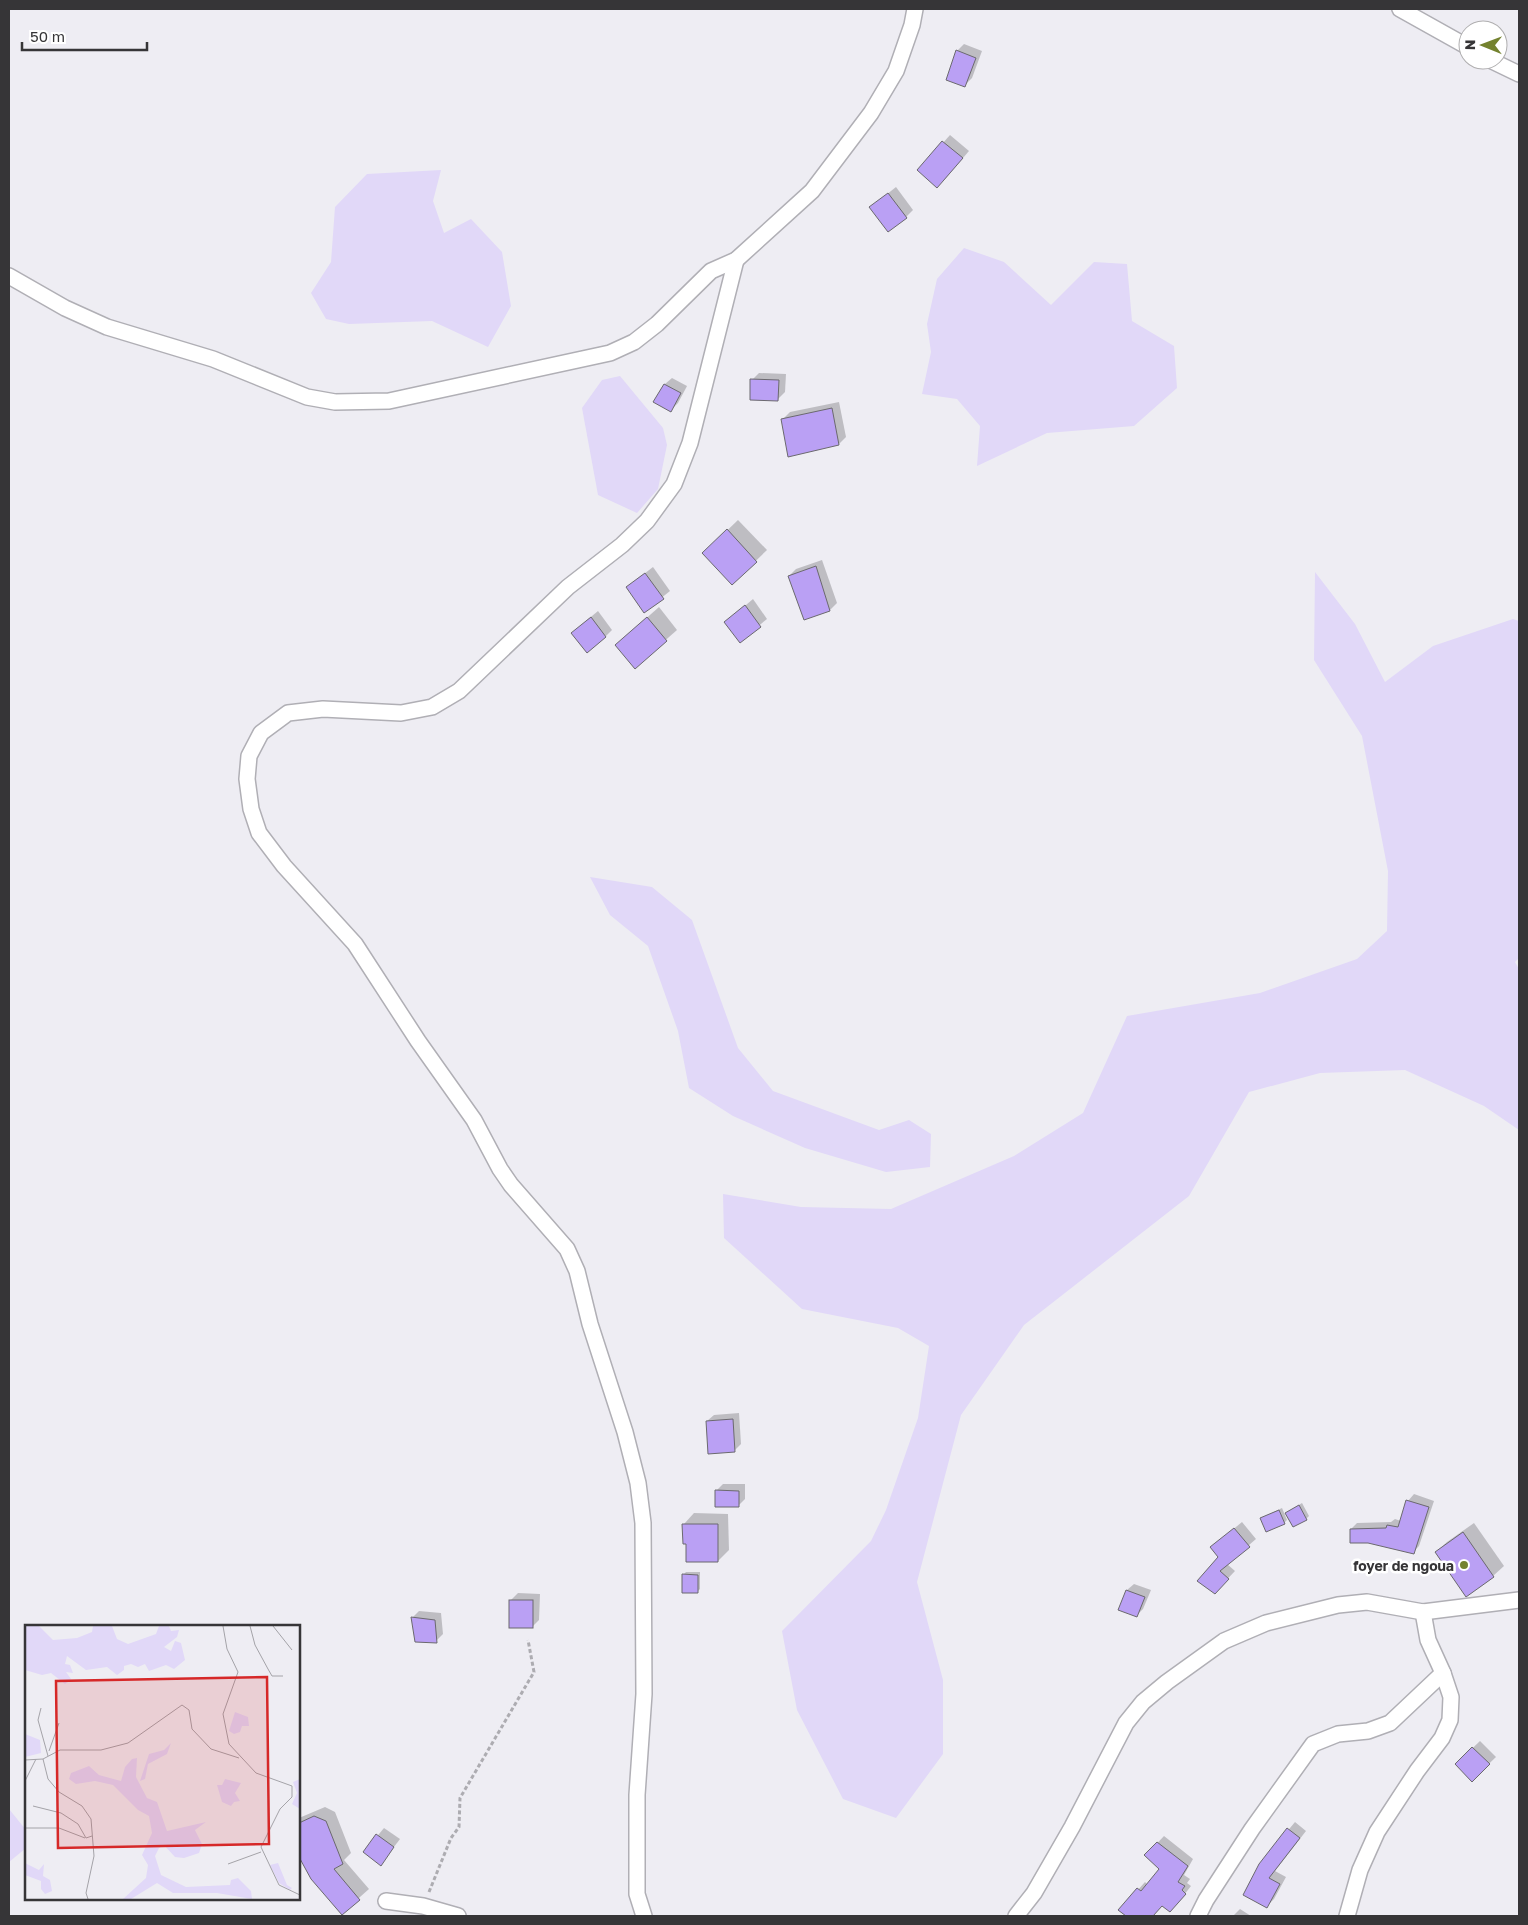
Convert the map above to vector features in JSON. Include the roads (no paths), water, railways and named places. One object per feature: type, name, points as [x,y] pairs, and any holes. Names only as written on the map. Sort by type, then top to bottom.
[{"type":"street","points":[[9,276],[65,308],[107,327],[213,359],[307,397],[335,402],[389,401],[610,353],[634,342],[657,324],[711,271],[736,260],[812,191],[871,113],[896,71],[912,25],[915,9]]},
{"type":"street","points":[[1400,9],[1458,41]]},
{"type":"street","points":[[644,1916],[637,1894],[638,1795],[644,1694],[643,1523],[638,1483],[626,1432],[590,1324],[577,1271],[567,1249],[511,1186],[474,1120],[418,1041],[355,944],[284,866],[259,833],[251,809],[247,780],[249,756],[261,733],[288,714],[323,709],[401,714],[432,707],[459,691],[568,587],[622,545],[647,521],[674,484],[690,442],[736,260]]},
{"type":"street","points":[[1016,1916],[1034,1893],[1072,1827],[1126,1723],[1143,1702],[1196,1659],[1224,1641],[1266,1623],[1338,1605],[1367,1602],[1423,1612],[1519,1600]]},
{"type":"street","points":[[1347,1916],[1360,1870],[1377,1832],[1417,1771],[1442,1738],[1450,1720],[1451,1697],[1443,1673],[1428,1640],[1423,1612]]},
{"type":"street","points":[[1198,1916],[1246,1837],[1313,1744],[1338,1734],[1368,1731],[1386,1726],[1443,1673]]},
{"type":"street","points":[[386,1901],[423,1906],[458,1916]]},
{"type":"place","name":"foyer de ngoua","points":[[1464,1565]]}]
